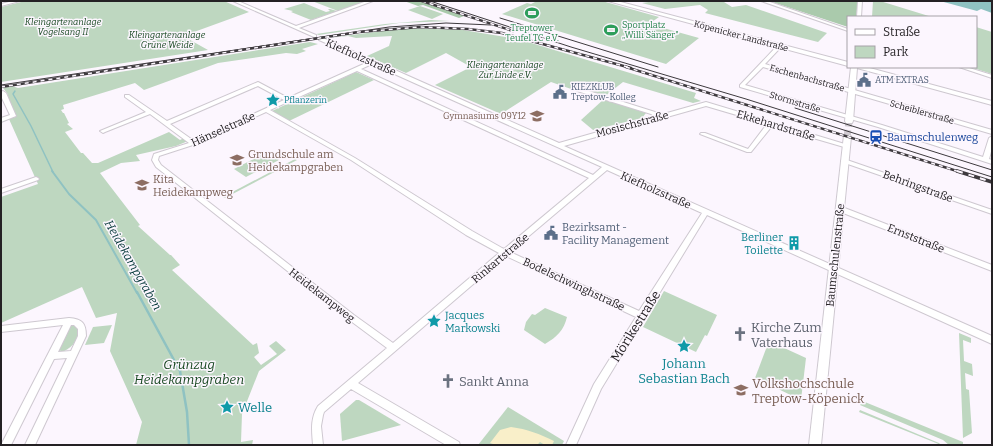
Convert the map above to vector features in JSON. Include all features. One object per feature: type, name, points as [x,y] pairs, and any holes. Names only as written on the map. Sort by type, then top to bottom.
[{"type":"main road","name":"Köpenicker Landstraße","points":[[611,1],[847,64]]},
{"type":"main road","name":"Köpenicker Landstraße","points":[[624,1],[847,61]]},
{"type":"main road","points":[[849,119],[854,68]]},
{"type":"main road","points":[[863,68],[992,103]]},
{"type":"main road","points":[[876,68],[992,99]]},
{"type":"main road","name":"Baumschulenstraße","points":[[815,445],[847,137]]},
{"type":"street","points":[[1,5],[18,1]]},
{"type":"street","name":"Kiefholzstraße","points":[[235,1],[314,36]]},
{"type":"street","points":[[295,28],[371,1]]},
{"type":"street","points":[[763,1],[847,30]]},
{"type":"street","points":[[859,16],[860,1]]},
{"type":"street","name":"Kiefholzstraße","points":[[321,39],[992,340]]},
{"type":"street","points":[[762,65],[780,46]]},
{"type":"street","name":"Hänselstraße","points":[[156,155],[194,143],[372,62]]},
{"type":"street","name":"Stormstraße","points":[[762,65],[742,86],[989,161]]},
{"type":"street","name":"Eschenbachstraße","points":[[762,65],[851,91]]},
{"type":"street","points":[[964,68],[992,77]]},
{"type":"street","name":"Kiefholzstraße","points":[[357,69],[594,178]]},
{"type":"street","points":[[167,123],[258,84],[288,100]]},
{"type":"street","points":[[579,90],[653,113],[659,117]]},
{"type":"street","name":"Scheiblerstraße","points":[[851,91],[992,132]]},
{"type":"street","points":[[1,120],[13,116],[2,93]]},
{"type":"street","points":[[127,96],[194,143]]},
{"type":"street","name":"Mosischstraße","points":[[559,146],[564,143],[706,104]]},
{"type":"street","name":"Ekkehardstraße","points":[[706,104],[846,146]]},
{"type":"street","points":[[266,110],[354,159],[469,233],[506,252]]},
{"type":"street","points":[[104,130],[151,112]]},
{"type":"street","points":[[703,134],[749,151],[771,123]]},
{"type":"street","points":[[989,161],[992,138]]},
{"type":"street","name":"Heidekampweg","points":[[156,155],[155,160],[158,166],[355,321],[393,348]]},
{"type":"street","name":"Behringstraße","points":[[844,161],[992,212]]},
{"type":"street","name":"Rinkartstraße","points":[[393,348],[606,167]]},
{"type":"street","points":[[1,191],[36,179]]},
{"type":"street","name":"Ernststraße","points":[[840,209],[992,268]]},
{"type":"street","name":"Mörikestraße","points":[[571,445],[597,387],[706,212]]},
{"type":"street","name":"Bodelschwinghstraße","points":[[506,252],[641,316]]},
{"type":"street","points":[[6,445],[69,321]]},
{"type":"street","points":[[1,329],[69,321],[76,322],[82,328],[82,336],[30,445]]},
{"type":"street","points":[[318,445],[317,414],[393,348]]},
{"type":"street","points":[[51,356],[74,354]]},
{"type":"street","points":[[351,384],[456,445]]},
{"type":"green space","points":[[25,1],[224,1],[249,12],[183,36],[208,50],[1,82],[1,7]]},
{"type":"green space","points":[[312,1],[366,1],[338,11]]},
{"type":"green space","points":[[404,1],[419,1],[464,16],[459,18],[423,5],[418,6]]},
{"type":"green space","name":"Sportplatz „Willi Sänger\"","points":[[537,1],[602,1],[659,17],[649,24],[699,38],[666,64],[502,14],[527,3],[531,4]]},
{"type":"green space","points":[[655,1],[727,1],[724,2],[732,7],[746,5],[827,33],[818,42],[705,13],[708,10],[700,5],[665,9],[642,3]]},
{"type":"green space","points":[[769,1],[858,1],[856,16],[847,16],[847,27]]},
{"type":"green space","points":[[873,1],[880,1],[929,16],[872,16]]},
{"type":"green space","points":[[304,3],[326,12],[330,11],[328,9],[337,11],[311,20],[291,12],[293,11],[284,9]]},
{"type":"green space","points":[[420,6],[443,14],[432,19],[408,10]]},
{"type":"green space","points":[[431,20],[450,21],[399,23],[319,35],[316,34],[385,24]]},
{"type":"green space","points":[[977,27],[992,32],[992,74],[973,68],[977,68]]},
{"type":"green space","name":"Kleingartenanlage Zur Linde e.V.","points":[[406,28],[463,30],[518,39],[696,93],[694,98],[701,101],[693,103],[623,82],[604,97],[577,88],[574,90],[551,82],[501,114],[435,85],[471,67],[446,53],[406,73],[367,56],[389,46],[392,36],[356,38],[348,36],[328,38]]},
{"type":"green space","name":"Grünzug Heidekampgraben","points":[[310,42],[318,44],[302,49],[306,51],[297,54],[286,53],[218,63],[144,90],[135,83],[63,105],[64,109],[61,110],[69,123],[67,124],[73,129],[65,132],[81,153],[83,153],[92,163],[98,163],[169,132],[180,140],[184,138],[188,141],[176,146],[136,155],[140,161],[121,163],[100,173],[140,225],[138,226],[171,255],[180,265],[172,270],[253,345],[257,343],[259,353],[254,357],[261,365],[277,354],[269,346],[276,341],[286,350],[259,371],[242,414],[241,442],[253,440],[252,445],[136,445],[142,422],[110,351],[117,313],[96,318],[82,287],[1,323],[1,197],[38,184],[9,119],[15,117],[7,93],[3,88],[12,86],[18,88]]},
{"type":"green space","points":[[356,72],[374,80],[289,121],[272,111]]},
{"type":"green space","points":[[604,99],[646,113],[642,118],[593,130],[581,120]]},
{"type":"green space","points":[[267,152],[279,160],[246,177],[234,169]]},
{"type":"green space","points":[[295,159],[297,160],[225,198],[223,197]]},
{"type":"green space","points":[[664,291],[717,315],[707,336],[705,335],[696,352],[643,327]]},
{"type":"green space","points":[[545,308],[567,317],[564,326],[559,333],[545,344],[524,330],[526,322],[532,314],[535,315]]},
{"type":"green space","points":[[73,324],[77,328],[78,332],[76,339],[72,346],[62,352],[58,349],[70,325]]},
{"type":"green space","points":[[112,325],[104,343],[85,345],[93,327]]},
{"type":"green space","points":[[959,333],[971,338],[971,343],[963,340],[964,361],[972,364],[973,376],[965,373],[966,389],[969,390],[972,433],[963,438]]},
{"type":"green space","points":[[769,341],[806,358],[801,400],[755,378]]},
{"type":"green space","points":[[356,400],[359,400],[401,425],[342,441],[340,414]]},
{"type":"green space","points":[[860,400],[963,442],[963,445],[949,445],[943,440],[860,405]]},
{"type":"green space","points":[[508,407],[564,441],[562,445],[478,445]]},
{"type":"green space","points":[[860,410],[939,443],[941,445],[859,412]]},
{"type":"sand","points":[[511,427],[533,432],[554,441],[552,445],[545,445],[540,442],[537,445],[496,445],[490,443],[500,430]]},
{"type":"water","points":[[940,1],[992,1],[992,13],[981,9],[977,11]]},
{"type":"waterway","name":"Heidekampgraben","points":[[15,91],[13,94],[31,126],[53,172]]},
{"type":"waterway","name":"Heidekampgraben","points":[[52,171],[69,194],[96,220],[137,293]]},
{"type":"waterway","name":"Heidekampgraben","points":[[137,292],[180,371],[187,412],[189,445]]},
{"type":"tunnel","points":[[847,137],[849,121]]},
{"type":"tram line","points":[[430,1],[571,47],[746,99],[992,177]]},
{"type":"tram line","points":[[500,18],[658,67]]},
{"type":"tram line","points":[[1,85],[389,27],[446,23],[491,25]]},
{"type":"tram line","points":[[795,108],[992,170]]},
{"type":"railway","points":[[422,1],[513,31]]},
{"type":"railway","points":[[1,87],[359,32],[420,27],[468,29],[502,33],[631,68]]},
{"type":"railway","points":[[626,67],[960,172]]},
{"type":"railway","points":[[957,171],[992,182]]},
{"type":"place","name":"Treptower Teufel TC e.V.","points":[[532,13]]},
{"type":"place","name":"Sportplatz „Willi Sänger\"","points":[[611,30]]},
{"type":"place","name":"ATM EXTRAS","points":[[864,80]]},
{"type":"place","name":"KIEZKLUB Treptow-Kolleg","points":[[560,92]]},
{"type":"place","name":"Pflanzerin","points":[[273,100]]},
{"type":"place","name":"Gymnasiums 09Y12","points":[[537,116]]},
{"type":"place","name":"Baumschulenweg","points":[[876,137]]},
{"type":"place","name":"Grundschule am Heidekampgraben","points":[[237,160]]},
{"type":"place","name":"Kita Heidekampweg","points":[[142,185]]},
{"type":"place","name":"Bezirksamt - Facility Management","points":[[551,233]]},
{"type":"place","name":"Berliner Toilette","points":[[794,243]]},
{"type":"place","name":"Jacques Markowski","points":[[434,321]]},
{"type":"place","name":"Kirche Zum Vaterhaus","points":[[740,334]]},
{"type":"place","name":"Johann Sebastian Bach","points":[[684,346]]},
{"type":"place","name":"Sankt Anna","points":[[448,381]]},
{"type":"place","name":"Volkshochschule Treptow-Köpenick","points":[[741,390]]},
{"type":"place","name":"Welle","points":[[227,407]]},
{"type":"park label","name":"Kleingartenanlage Vogelsang II","points":[[63,28]]},
{"type":"park label","name":"Kleingartenanlage Grüne Weide","points":[[167,40]]}]
